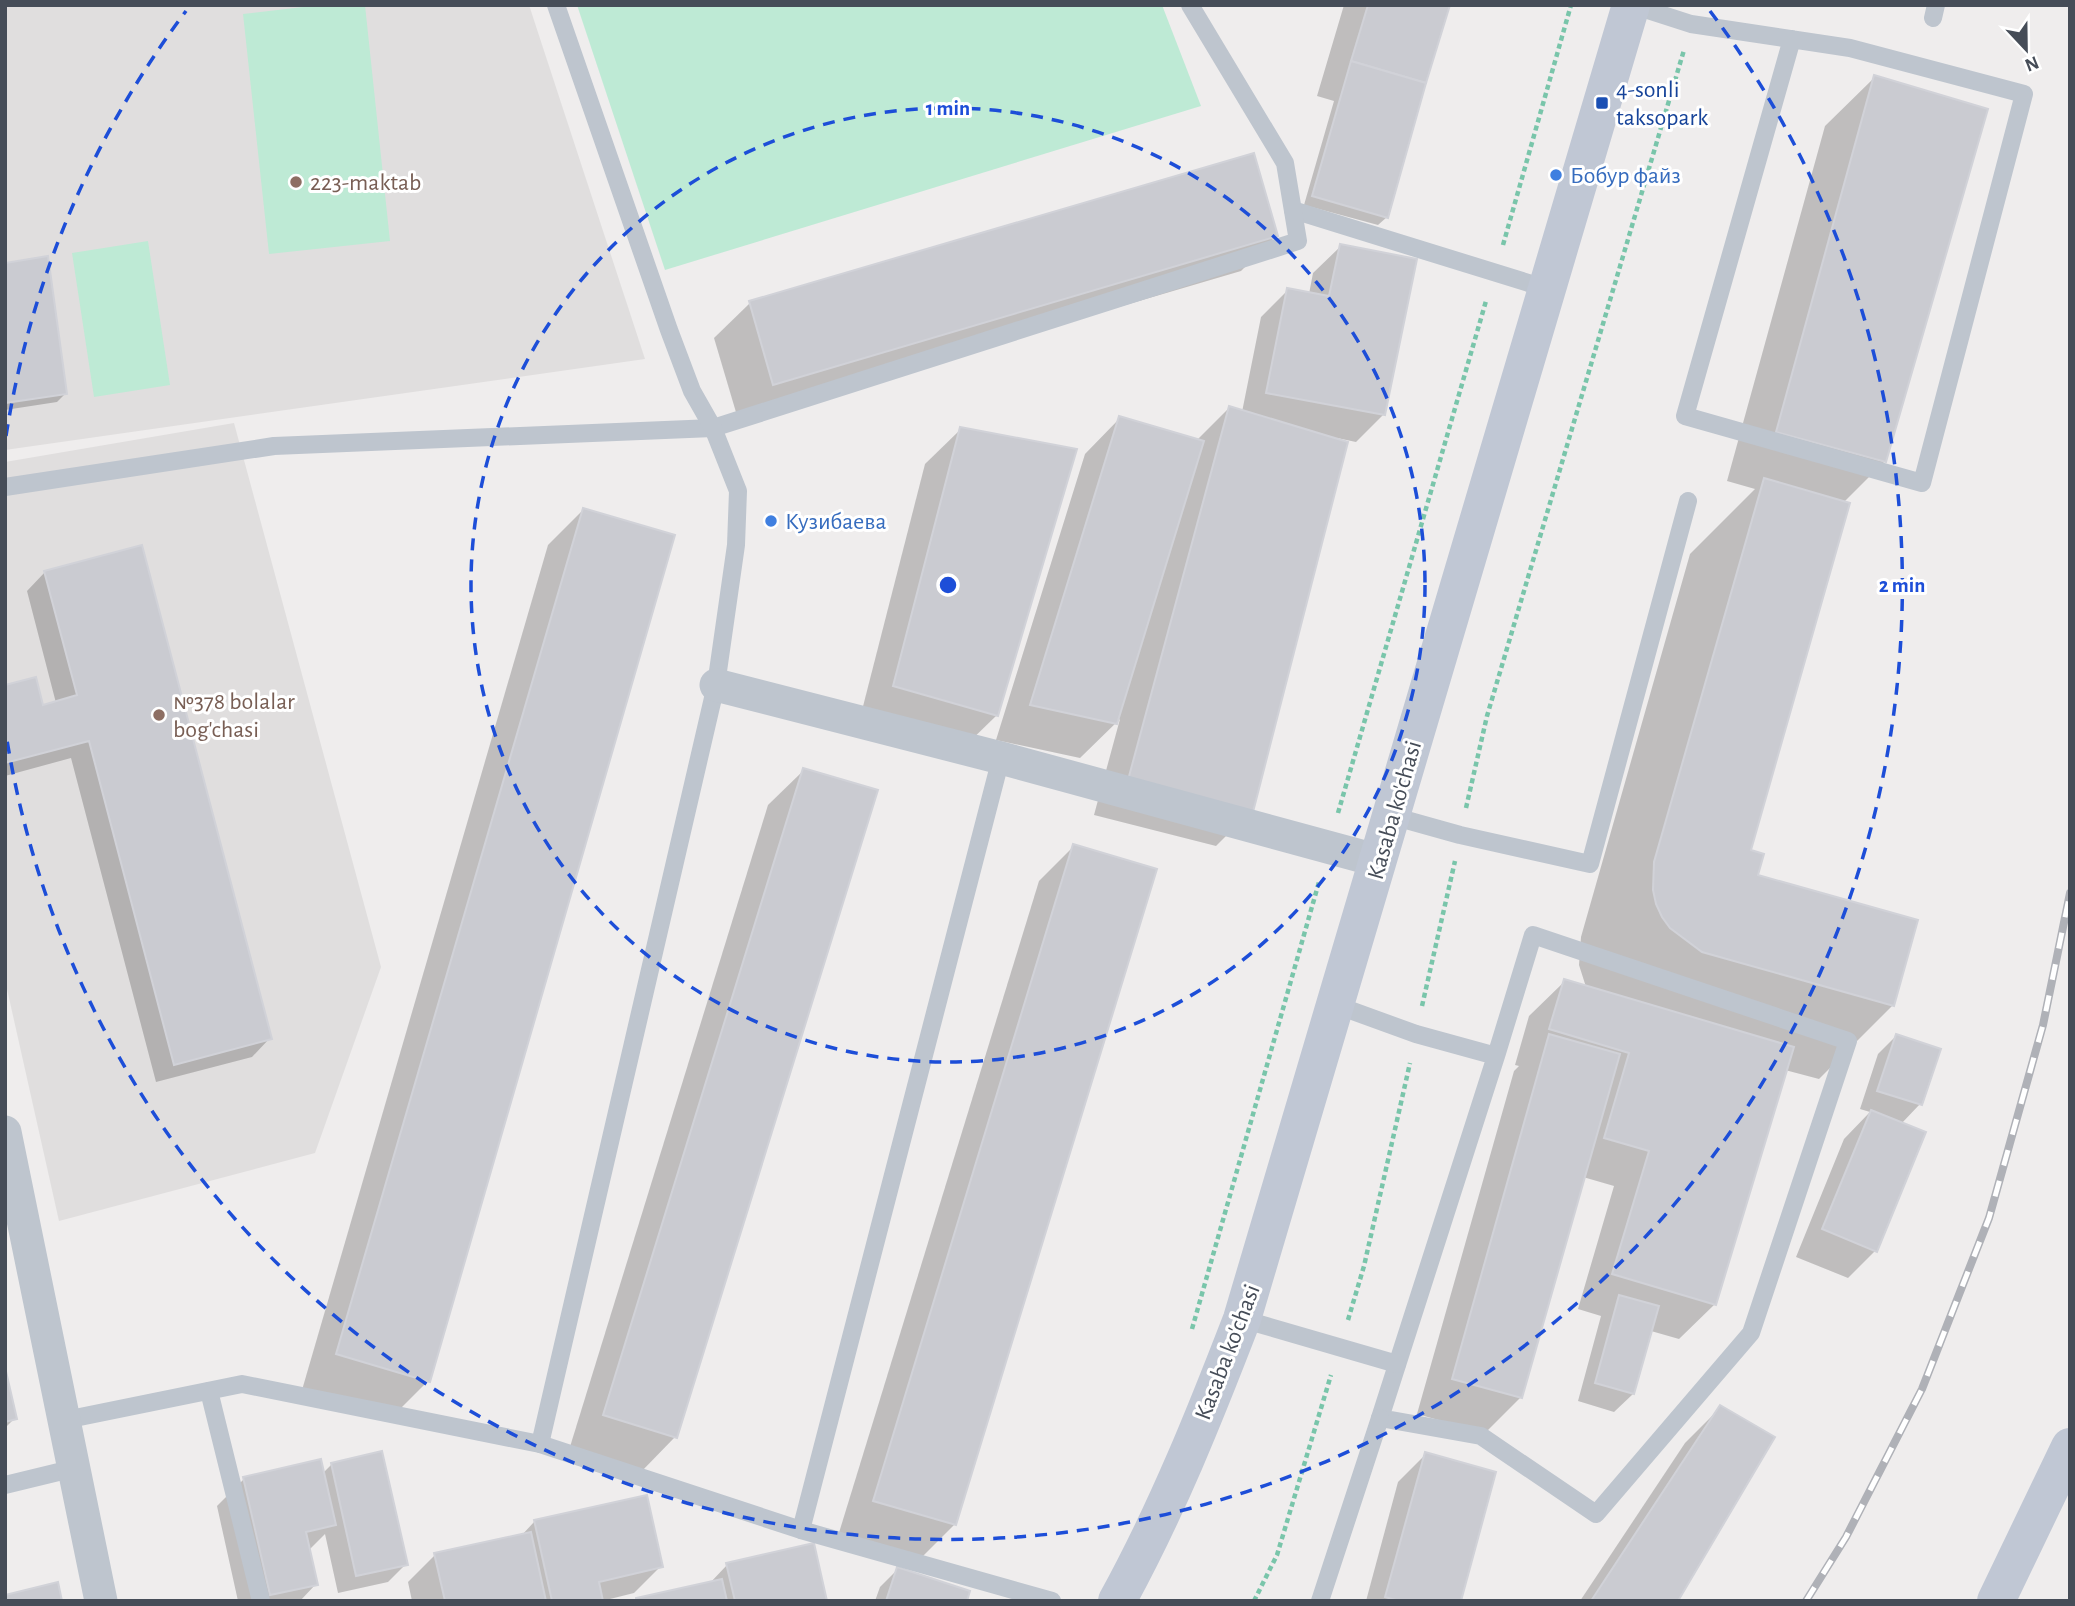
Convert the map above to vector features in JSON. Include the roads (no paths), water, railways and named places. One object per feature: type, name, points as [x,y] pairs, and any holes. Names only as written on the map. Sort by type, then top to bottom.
[{"type":"street","name":"Kasaba ko'chasi","points":[[1117,1601],[1188,1454],[1242,1319],[1632,5]]},
{"type":"street","points":[[716,685],[1001,758],[1379,861]]},
{"type":"street","points":[[5,1132],[14,1220],[65,1420],[102,1601]]},
{"type":"street","points":[[1996,1601],[2070,1447]]},
{"type":"street","points":[[2020,1601],[2070,1492]]},
{"type":"lane","points":[[540,1444],[716,685],[736,545],[738,491],[713,428],[692,391],[669,330],[556,5]]},
{"type":"lane","points":[[5,487],[274,446],[713,428],[1298,241],[1285,163],[1190,5]]},
{"type":"lane","points":[[1632,5],[1691,24],[1792,39],[1850,48],[2024,94],[1922,483],[1685,416],[1792,39]]},
{"type":"lane","points":[[1293,210],[1548,289]]},
{"type":"lane","points":[[1392,816],[1460,835],[1590,864],[1688,501]]},
{"type":"lane","points":[[801,1530],[1001,758]]},
{"type":"lane","points":[[1320,1601],[1533,935],[1848,1041],[1751,1333],[1596,1514],[1481,1436],[1380,1418]]},
{"type":"lane","points":[[1336,1005],[1416,1034],[1496,1056]]},
{"type":"lane","points":[[1242,1319],[1397,1364]]},
{"type":"lane","points":[[65,1420],[242,1384],[540,1444],[801,1530],[1052,1601]]},
{"type":"lane","points":[[209,1391],[261,1601]]},
{"type":"lane","points":[[5,1485],[75,1468]]},
{"type":"railway","points":[[1806,1601],[1846,1537],[1922,1389],[1989,1218],[2043,1025],[2070,893]]},
{"type":"place","name":"4-sonli taksopark","points":[[1602,103]]},
{"type":"place","name":"Бобур файз","points":[[1556,175]]},
{"type":"place","name":"223-maktab","points":[[296,182]]},
{"type":"place","name":"Кузибаева","points":[[771,521]]},
{"type":"place","name":"№378 bolalar bog'chasi","points":[[159,715]]}]
